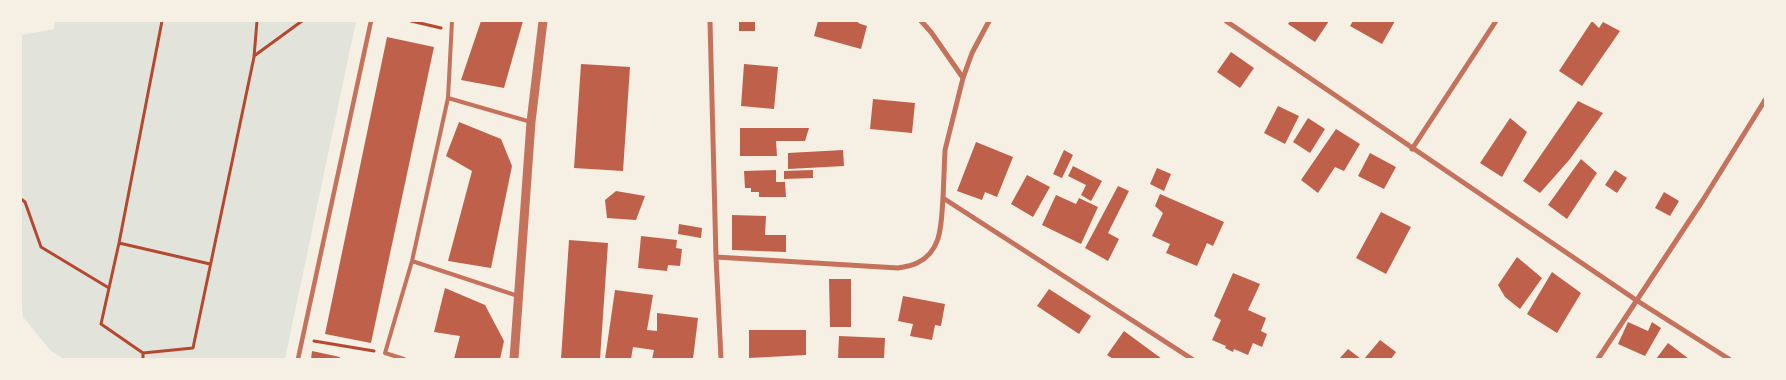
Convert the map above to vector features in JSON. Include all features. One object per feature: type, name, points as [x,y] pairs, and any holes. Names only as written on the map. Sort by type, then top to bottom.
[{"type":"street","points":[[298,359],[372,21]]},
{"type":"street","points":[[514,359],[531,122],[543,21]]},
{"type":"street","points":[[710,21],[716,257],[721,359]]},
{"type":"street","points":[[921,21],[931,32],[963,78]]},
{"type":"street","points":[[716,257],[898,268],[918,263],[930,253],[939,240],[945,150],[963,78],[972,53],[989,21]]},
{"type":"street","points":[[1226,21],[1636,300],[1729,359]]},
{"type":"street","points":[[1412,149],[1496,21]]},
{"type":"street","points":[[1598,359],[1703,200],[1765,100]]},
{"type":"street","points":[[943,198],[1192,359]]},
{"type":"lane","points":[[404,359],[384,353],[412,261],[448,98],[452,21]]},
{"type":"lane","points":[[448,98],[531,122]]},
{"type":"lane","points":[[412,261],[518,296]]},
{"type":"path","points":[[162,21],[119,243],[101,324],[143,353],[193,348],[254,56],[257,21]]},
{"type":"path","points":[[254,56],[302,21]]},
{"type":"path","points":[[411,21],[451,31]]},
{"type":"path","points":[[21,199],[25,202],[41,247],[109,288]]},
{"type":"path","points":[[119,243],[210,264]]},
{"type":"path","points":[[303,339],[384,353]]},
{"type":"path","points":[[143,353],[143,359]]},
{"type":"shaded area","points":[[55,21],[356,21],[285,359],[64,359],[51,351],[23,317],[21,305],[21,35],[54,29]]},
{"type":"building","points":[[481,21],[523,21],[504,88],[461,80]]},
{"type":"building","points":[[739,21],[755,21],[755,31],[739,31]]},
{"type":"building","points":[[818,21],[859,21],[858,23],[867,26],[861,49],[814,36]]},
{"type":"building","points":[[1290,21],[1329,21],[1315,42],[1288,24]]},
{"type":"building","points":[[1353,21],[1395,21],[1382,44],[1350,26]]},
{"type":"building","points":[[1592,21],[1599,28],[1603,22],[1620,31],[1582,86],[1559,71]]},
{"type":"building","points":[[387,37],[434,47],[371,343],[325,334]]},
{"type":"building","points":[[1231,52],[1254,68],[1240,88],[1217,72]]},
{"type":"building","points":[[581,64],[630,67],[623,171],[574,168]]},
{"type":"building","points":[[744,64],[778,67],[774,109],[741,106]]},
{"type":"building","points":[[873,99],[915,103],[912,133],[870,129]]},
{"type":"building","points":[[1578,101],[1603,113],[1570,159],[1540,193],[1523,181]]},
{"type":"building","points":[[1278,106],[1299,116],[1285,144],[1264,133]]},
{"type":"building","points":[[1308,118],[1325,129],[1310,153],[1293,142]]},
{"type":"building","points":[[1510,118],[1527,132],[1502,177],[1480,163]]},
{"type":"building","points":[[459,122],[501,139],[512,166],[491,268],[448,261],[472,171],[446,156]]},
{"type":"building","points":[[740,128],[809,128],[805,141],[776,141],[777,156],[740,156]]},
{"type":"building","points":[[1336,129],[1360,144],[1344,171],[1335,167],[1318,193],[1301,180]]},
{"type":"building","points":[[976,142],[1013,157],[997,197],[985,192],[982,200],[957,191]]},
{"type":"building","points":[[843,150],[844,166],[788,169],[788,153]]},
{"type":"building","points":[[1064,150],[1073,155],[1062,178],[1053,174]]},
{"type":"building","points":[[1370,153],[1396,167],[1384,189],[1358,176]]},
{"type":"building","points":[[1581,159],[1597,173],[1567,219],[1548,205]]},
{"type":"building","points":[[1073,166],[1102,181],[1091,201],[1081,195],[1086,185],[1068,176]]},
{"type":"building","points":[[1157,168],[1171,174],[1164,191],[1150,184]]},
{"type":"building","points":[[776,170],[776,182],[785,182],[786,197],[759,197],[759,192],[751,192],[751,188],[745,188],[744,171]]},
{"type":"building","points":[[813,170],[813,178],[784,179],[784,171]]},
{"type":"building","points":[[1615,170],[1627,178],[1617,193],[1605,185]]},
{"type":"building","points":[[1027,175],[1050,187],[1033,217],[1011,204]]},
{"type":"building","points":[[1118,186],[1129,191],[1108,233],[1119,239],[1108,261],[1085,248]]},
{"type":"building","points":[[616,191],[645,196],[636,220],[607,218],[605,200]]},
{"type":"building","points":[[1664,192],[1679,201],[1670,216],[1655,208]]},
{"type":"building","points":[[1160,194],[1224,222],[1213,246],[1207,243],[1197,266],[1166,253],[1170,244],[1152,236],[1163,213],[1155,206]]},
{"type":"building","points":[[1056,195],[1076,204],[1079,198],[1098,207],[1081,244],[1042,225]]},
{"type":"building","points":[[1381,212],[1411,227],[1386,274],[1356,258]]},
{"type":"building","points":[[732,215],[766,216],[765,235],[786,235],[786,252],[732,250]]},
{"type":"building","points":[[679,224],[702,228],[701,238],[678,234]]},
{"type":"building","points":[[641,236],[677,240],[676,248],[682,249],[680,266],[668,265],[667,271],[638,268]]},
{"type":"building","points":[[569,240],[608,243],[600,359],[561,359]]},
{"type":"building","points":[[1517,257],[1542,278],[1520,309],[1505,297],[1498,285]]},
{"type":"building","points":[[1552,272],[1581,293],[1557,333],[1527,314]]},
{"type":"building","points":[[1233,273],[1260,284],[1248,310],[1266,318],[1261,331],[1267,334],[1262,347],[1253,343],[1248,355],[1234,349],[1233,352],[1225,348],[1226,346],[1212,340],[1221,320],[1214,316]]},
{"type":"building","points":[[829,279],[851,279],[851,327],[830,327]]},
{"type":"building","points":[[445,288],[485,305],[504,341],[500,359],[454,359],[460,336],[434,332]]},
{"type":"building","points":[[1049,289],[1091,316],[1079,334],[1037,306]]},
{"type":"building","points":[[615,290],[653,295],[647,330],[657,331],[657,313],[698,318],[693,359],[652,359],[654,350],[633,347],[631,359],[605,359]]},
{"type":"building","points":[[903,296],[945,304],[941,326],[935,325],[932,340],[910,336],[913,324],[898,321]]},
{"type":"building","points":[[1628,322],[1648,331],[1652,322],[1661,328],[1645,356],[1618,344]]},
{"type":"building","points":[[749,330],[806,330],[806,355],[749,358]]},
{"type":"building","points":[[1124,331],[1162,359],[1113,359],[1107,355]]},
{"type":"building","points":[[839,336],[885,338],[884,359],[838,359]]},
{"type":"building","points":[[1380,340],[1396,352],[1391,359],[1364,359]]},
{"type":"building","points":[[1668,343],[1689,359],[1656,359]]},
{"type":"building","points":[[1348,349],[1361,359],[1339,359]]},
{"type":"building","points":[[312,351],[340,357],[339,359],[311,359]]}]
